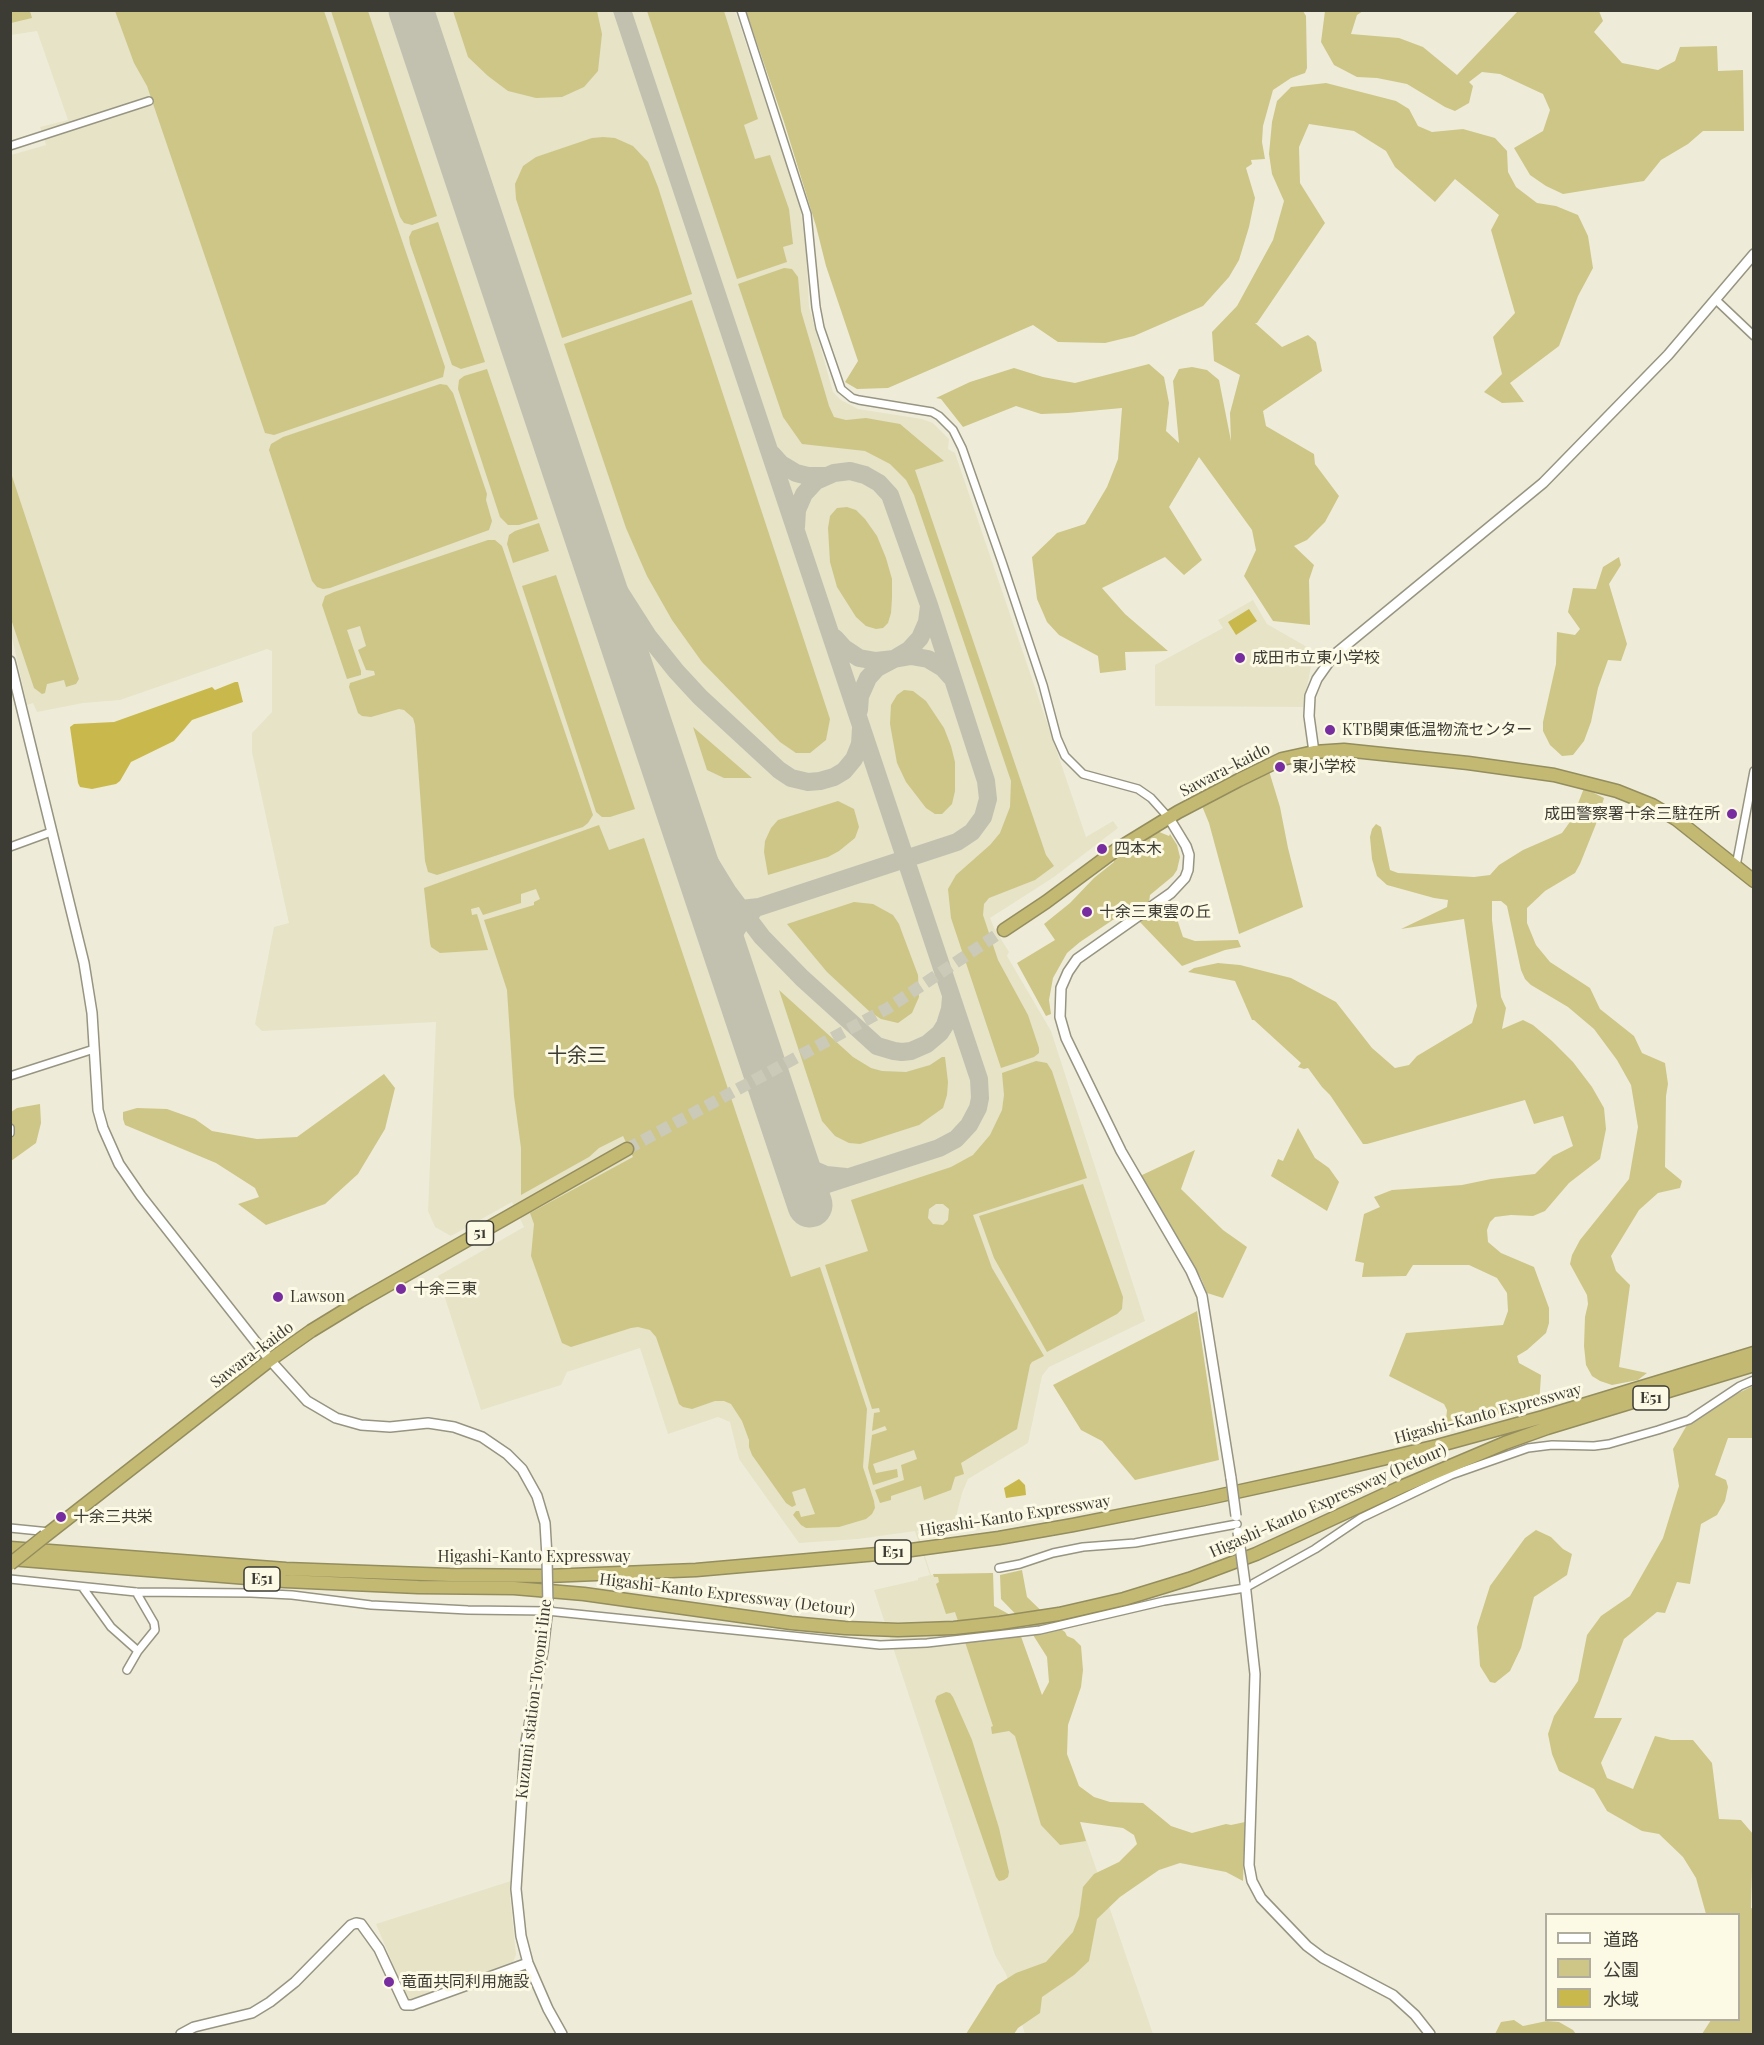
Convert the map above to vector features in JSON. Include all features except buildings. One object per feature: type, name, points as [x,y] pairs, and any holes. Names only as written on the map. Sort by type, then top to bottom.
[{"type":"highway","name":"Sawara-kaido","points":[[1004,930],[1116,850],[1169,818],[1274,762],[1314,752],[1344,750],[1368,751],[1554,775],[1596,784],[1663,811],[1754,881]]},
{"type":"highway","name":"Sawara-kaido","points":[[10,1562],[270,1360],[333,1317],[627,1149]]},
{"type":"highway","name":"Higashi-Kanto Expressway","points":[[10,1548],[286,1569],[441,1575],[546,1576],[708,1570],[889,1553],[1073,1525],[1332,1471],[1437,1446],[1543,1417],[1754,1353]]},
{"type":"highway","name":"Higashi-Kanto Expressway","points":[[1547,1428],[1754,1365]]},
{"type":"highway","name":"Higashi-Kanto Expressway (Detour)","points":[[514,1588],[584,1594],[790,1623],[845,1628],[898,1630],[954,1628],[1059,1614],[1124,1599],[1189,1579],[1256,1554],[1463,1460],[1547,1428]]},
{"type":"highway","name":"Higashi-Kanto Expressway","points":[[10,1562],[285,1581],[418,1587],[514,1588]]},
{"type":"street","points":[[741,10],[807,214],[820,328],[841,389],[858,400],[932,412],[953,430],[962,448],[1002,562],[1043,685],[1057,738],[1065,756],[1083,774],[1130,785],[1151,798],[1169,818],[1186,846],[1189,855],[1188,870],[1185,878],[1171,893],[1077,959],[1061,988],[1060,1017],[1066,1038],[1121,1150],[1191,1271],[1202,1296],[1231,1478],[1255,1674],[1249,1865],[1252,1881],[1261,1898],[1307,1946],[1323,1958],[1393,1995],[1415,2015],[1430,2034]]},
{"type":"street","points":[[10,146],[149,101]]},
{"type":"street","points":[[1314,752],[1309,716],[1310,696],[1317,679],[1334,655],[1543,483],[1668,355],[1754,254]]},
{"type":"street","points":[[1715,299],[1754,336]]},
{"type":"street","name":"Kuzumi station-Toyomi line","points":[[10,661],[86,972],[92,1013],[98,1110],[103,1128],[119,1164],[141,1196],[301,1396],[318,1409],[336,1418],[361,1425],[378,1427],[436,1423],[464,1429],[499,1448],[522,1469],[537,1496],[545,1523],[548,1609],[525,1747],[516,1888],[521,1936],[528,1963],[548,2009],[562,2034]]},
{"type":"street","points":[[1736,866],[1754,771]]},
{"type":"street","points":[[10,847],[51,832]]},
{"type":"street","points":[[10,1076],[94,1049]]},
{"type":"street","points":[[10,1128],[10,1133]]},
{"type":"street","points":[[10,1579],[136,1592],[227,1592],[292,1595],[371,1605],[548,1609],[880,1645],[927,1643],[1040,1630],[1245,1585],[1315,1549],[1361,1518],[1451,1475],[1527,1448],[1609,1444],[1658,1430],[1689,1420],[1740,1386],[1754,1380]]},
{"type":"street","points":[[999,1568],[1083,1547],[1135,1543],[1237,1524]]},
{"type":"street","points":[[10,1528],[47,1534]]},
{"type":"street","points":[[83,1588],[111,1627],[138,1652]]},
{"type":"street","points":[[127,1670],[153,1633],[155,1626],[136,1592]]},
{"type":"street","points":[[182,2034],[194,2027],[252,2013],[270,2002],[295,1982],[351,1925],[356,1923],[361,1924],[379,1949],[405,2005],[412,2005],[528,1963]]},
{"type":"shaded area","points":[[11,11],[735,11],[800,205],[806,250],[809,307],[833,392],[841,400],[858,409],[922,419],[933,423],[949,439],[948,449],[955,453],[1086,837],[1113,821],[1118,828],[1054,877],[990,918],[1009,952],[1007,956],[1051,1031],[1145,1321],[1049,1367],[1042,1376],[1028,1443],[968,1479],[954,1525],[917,1531],[931,1575],[993,1573],[994,1606],[1014,1617],[1039,1703],[1153,2034],[1025,2034],[1006,1974],[995,1955],[874,1590],[930,1575],[915,1531],[858,1539],[799,1543],[739,1459],[730,1422],[718,1417],[668,1434],[640,1348],[567,1372],[561,1385],[481,1410],[438,1276],[524,1227],[512,1202],[451,1236],[435,1227],[428,1211],[436,1022],[262,1031],[255,1024],[274,927],[289,923],[252,752],[252,733],[272,712],[272,651],[267,649],[120,700],[83,703],[37,712],[33,703],[27,705],[11,633],[11,155],[46,145],[40,127],[68,120],[37,31],[11,35]]},
{"type":"shaded area","name":"成田市立東小学校","points":[[1253,600],[1267,624],[1314,651],[1303,707],[1155,706],[1155,665],[1223,628],[1218,620]]},
{"type":"shaded area","points":[[511,1881],[510,1898],[516,1955],[512,1964],[408,2000],[376,1924]]},
{"type":"green space","points":[[10,11],[30,11],[32,18],[11,23]]},
{"type":"green space","points":[[115,11],[324,11],[445,367],[443,377],[274,435],[265,433],[147,86],[134,63]]},
{"type":"green space","points":[[331,11],[368,11],[437,216],[412,225],[404,223],[400,217]]},
{"type":"green space","points":[[453,11],[597,11],[602,34],[598,71],[584,87],[562,97],[536,98],[508,91],[468,57]]},
{"type":"green space","points":[[647,11],[724,11],[758,119],[744,125],[755,159],[770,155],[789,209],[793,244],[783,247],[787,262],[737,279]]},
{"type":"green space","points":[[746,11],[1303,11],[1306,16],[1307,68],[1305,73],[1291,78],[1273,90],[1263,126],[1262,142],[1265,159],[1251,160],[1252,164],[1246,168],[1255,198],[1239,260],[1229,277],[1203,306],[1134,336],[1105,343],[1058,342],[1033,325],[888,388],[857,389],[845,382],[858,361],[826,266],[784,122]]},
{"type":"green space","points":[[1325,11],[1363,11],[1357,15],[1351,34],[1399,38],[1423,47],[1457,75],[1518,11],[1599,11],[1603,21],[1594,32],[1622,63],[1658,70],[1675,61],[1680,47],[1717,46],[1718,71],[1743,70],[1744,131],[1703,131],[1688,144],[1661,160],[1644,181],[1563,194],[1530,175],[1514,148],[1543,131],[1550,110],[1543,94],[1500,74],[1482,72],[1469,82],[1473,86],[1469,103],[1455,111],[1407,84],[1357,77],[1334,65],[1321,42]]},
{"type":"green space","points":[[1326,83],[1396,101],[1409,109],[1418,126],[1432,132],[1463,129],[1495,138],[1507,151],[1508,172],[1516,187],[1537,203],[1556,206],[1578,215],[1588,236],[1593,268],[1578,296],[1559,346],[1510,383],[1524,402],[1502,403],[1484,392],[1502,374],[1493,337],[1515,313],[1491,230],[1499,215],[1455,179],[1435,202],[1395,167],[1386,151],[1354,131],[1309,124],[1299,147],[1300,183],[1325,223],[1255,323],[1282,347],[1308,335],[1316,342],[1322,371],[1263,411],[1266,426],[1314,454],[1315,464],[1339,496],[1325,522],[1307,540],[1294,546],[1314,565],[1309,580],[1310,625],[1273,621],[1244,576],[1256,550],[1252,530],[1199,457],[1169,507],[1202,560],[1184,575],[1165,557],[1102,588],[1125,614],[1168,651],[1125,652],[1126,670],[1100,673],[1098,656],[1059,635],[1047,622],[1037,599],[1032,557],[1057,533],[1085,524],[1107,487],[1118,459],[1122,408],[1041,414],[1016,406],[963,427],[941,399],[936,398],[970,382],[1014,368],[1043,377],[1075,383],[1149,364],[1164,377],[1169,403],[1166,431],[1179,443],[1173,381],[1179,369],[1192,367],[1207,370],[1219,380],[1231,441],[1230,413],[1240,375],[1214,361],[1212,332],[1237,306],[1273,240],[1284,201],[1272,174],[1269,154],[1272,122],[1277,101],[1291,87]]},
{"type":"green space","points":[[592,138],[615,138],[633,146],[648,162],[692,294],[562,338],[516,199],[515,184],[523,166],[536,157]]},
{"type":"green space","points":[[438,222],[485,362],[461,369],[452,365],[410,244],[409,237],[412,231]]},
{"type":"green space","points":[[784,268],[792,269],[798,277],[801,311],[834,417],[846,420],[866,418],[900,424],[944,461],[915,470],[1046,855],[1054,866],[1035,880],[989,898],[984,904],[983,915],[998,960],[1028,1015],[1039,1048],[1039,1053],[1034,1057],[1001,1068],[951,918],[948,889],[956,875],[1000,833],[1010,807],[1011,781],[914,495],[906,480],[890,464],[865,451],[802,444],[783,417],[738,284]]},
{"type":"green space","points":[[692,300],[830,719],[826,740],[810,753],[796,753],[780,742],[702,662],[672,620],[647,576],[626,528],[564,344]]},
{"type":"green space","points":[[487,369],[538,519],[519,525],[508,525],[500,517],[458,389],[459,380],[464,376]]},
{"type":"green space","points":[[440,384],[447,385],[453,393],[487,494],[486,500],[492,521],[489,530],[330,588],[317,587],[312,581],[269,450],[271,444],[283,437]]},
{"type":"green space","points":[[11,473],[79,679],[76,684],[66,687],[64,680],[47,684],[45,693],[42,694],[34,688],[11,619]]},
{"type":"green space","points":[[847,507],[856,510],[865,519],[877,536],[886,558],[892,579],[892,598],[888,623],[883,628],[876,629],[866,626],[856,617],[837,587],[830,562],[828,528],[830,516],[837,508]]},
{"type":"green space","points":[[539,523],[549,551],[513,563],[507,544],[509,535]]},
{"type":"green space","points":[[488,540],[495,540],[502,546],[593,815],[583,827],[437,875],[428,872],[425,861],[413,718],[404,710],[399,709],[371,717],[358,713],[349,687],[350,683],[375,675],[374,671],[366,670],[358,650],[366,646],[360,626],[347,630],[361,675],[347,679],[322,605],[325,596],[334,592]]},
{"type":"green space","points":[[1619,557],[1621,565],[1609,584],[1627,644],[1621,661],[1608,660],[1584,741],[1573,755],[1562,756],[1550,745],[1543,731],[1556,664],[1557,632],[1575,635],[1580,629],[1568,612],[1573,588],[1596,589],[1603,567]]},
{"type":"green space","points":[[556,575],[635,809],[610,817],[602,817],[596,812],[522,586]]},
{"type":"green space","points":[[904,690],[913,691],[926,701],[944,728],[951,746],[955,762],[955,791],[952,804],[942,814],[935,814],[926,808],[906,782],[897,763],[890,724],[891,705],[897,695]]},
{"type":"green space","points":[[693,727],[752,778],[724,778],[707,770]]},
{"type":"green space","points":[[1269,771],[1280,807],[1303,907],[1239,934],[1209,823],[1202,806]]},
{"type":"green space","points":[[1584,788],[1604,798],[1580,864],[1575,873],[1545,891],[1527,908],[1527,923],[1536,945],[1550,962],[1590,988],[1600,1009],[1634,1036],[1642,1053],[1665,1063],[1668,1084],[1665,1167],[1682,1181],[1680,1188],[1658,1193],[1639,1210],[1611,1256],[1616,1271],[1630,1285],[1619,1367],[1647,1373],[1638,1380],[1612,1385],[1592,1376],[1586,1365],[1584,1346],[1587,1295],[1570,1264],[1580,1240],[1629,1179],[1638,1127],[1631,1085],[1617,1060],[1594,1029],[1568,1007],[1525,979],[1507,906],[1501,901],[1492,901],[1501,997],[1506,1008],[1502,1029],[1523,1020],[1533,1025],[1552,1041],[1573,1062],[1592,1087],[1604,1108],[1606,1129],[1600,1159],[1569,1183],[1545,1211],[1533,1216],[1495,1217],[1487,1230],[1488,1242],[1501,1253],[1534,1267],[1549,1308],[1546,1333],[1517,1356],[1519,1363],[1541,1375],[1539,1406],[1450,1425],[1446,1420],[1447,1410],[1444,1404],[1389,1376],[1406,1333],[1503,1325],[1508,1311],[1507,1293],[1497,1278],[1469,1265],[1413,1265],[1406,1276],[1362,1277],[1364,1263],[1355,1261],[1364,1214],[1380,1207],[1374,1197],[1392,1190],[1462,1185],[1535,1174],[1553,1156],[1573,1146],[1563,1116],[1534,1124],[1525,1100],[1363,1144],[1330,1095],[1308,1068],[1298,1067],[1301,1063],[1252,1020],[1235,981],[1188,972],[1194,968],[1218,963],[1240,965],[1291,978],[1336,1002],[1372,1048],[1395,1068],[1409,1065],[1417,1056],[1472,1023],[1477,1006],[1464,919],[1401,929],[1447,907],[1448,900],[1387,885],[1377,876],[1372,859],[1370,837],[1372,829],[1376,824],[1381,827],[1390,870],[1398,873],[1474,877],[1490,875],[1499,865],[1523,850],[1562,833],[1572,819]]},
{"type":"green space","points":[[838,801],[854,809],[859,827],[855,838],[828,857],[768,875],[764,852],[765,841],[778,820]]},
{"type":"green space","points":[[599,825],[609,850],[644,838],[791,1277],[820,1267],[867,1409],[863,1467],[875,1508],[866,1519],[839,1527],[806,1528],[801,1525],[793,1515],[796,1511],[799,1511],[801,1517],[815,1514],[805,1488],[792,1492],[796,1505],[792,1507],[786,1503],[752,1455],[742,1421],[731,1404],[715,1401],[692,1409],[679,1404],[656,1337],[650,1330],[631,1328],[571,1347],[562,1343],[531,1256],[534,1224],[530,1213],[633,1157],[623,1136],[521,1195],[521,1148],[514,1096],[507,990],[484,920],[534,905],[534,902],[540,899],[536,889],[521,894],[521,903],[483,915],[479,907],[471,909],[472,915],[477,914],[488,950],[440,953],[431,947],[430,943],[424,888]]},
{"type":"green space","points":[[1157,831],[1169,836],[1170,834],[1177,845],[1180,857],[1177,870],[1150,895],[1149,902],[1138,903],[1067,953],[1053,978],[1049,1000],[1051,1014],[1046,1016],[1017,963],[1055,940],[1044,924],[1070,903],[1094,878],[1114,862],[1113,860]]},
{"type":"green space","points":[[854,902],[873,904],[893,915],[899,924],[918,975],[919,997],[912,1013],[898,1023],[881,1019],[869,1011],[827,972],[787,924]]},
{"type":"green space","points":[[1158,907],[1168,908],[1177,919],[1183,937],[1195,941],[1238,940],[1241,947],[1225,950],[1182,966],[1138,920]]},
{"type":"green space","points":[[779,990],[853,1057],[871,1068],[906,1072],[930,1065],[945,1057],[948,1082],[943,1108],[919,1125],[860,1144],[849,1143],[835,1136],[822,1121]]},
{"type":"green space","points":[[1036,1061],[1047,1063],[1052,1071],[1087,1178],[973,1215],[992,1268],[1044,1356],[1030,1365],[1017,1429],[961,1463],[964,1474],[955,1477],[951,1490],[924,1500],[921,1486],[891,1496],[891,1500],[880,1503],[875,1490],[904,1480],[901,1465],[917,1459],[914,1450],[873,1464],[876,1473],[897,1469],[898,1477],[873,1485],[868,1468],[872,1435],[887,1430],[885,1426],[872,1431],[874,1413],[880,1412],[879,1408],[872,1409],[825,1265],[868,1251],[851,1200],[951,1167],[973,1155],[990,1135],[1002,1110],[1004,1095],[1002,1073]],"holes":[[[936,1204],[943,1204],[949,1209],[948,1220],[943,1225],[933,1224],[928,1218],[929,1209]]]},
{"type":"green space","points":[[384,1074],[395,1088],[385,1129],[358,1174],[325,1204],[266,1225],[238,1204],[259,1197],[255,1188],[216,1163],[125,1125],[123,1119],[123,1112],[137,1108],[167,1109],[195,1119],[212,1131],[257,1139],[297,1137]]},
{"type":"green space","points":[[40,1104],[41,1123],[36,1143],[11,1161],[11,1112],[17,1108]]},
{"type":"green space","points":[[1298,1128],[1315,1158],[1329,1168],[1339,1182],[1327,1211],[1271,1176],[1278,1159],[1283,1161]]},
{"type":"green space","points":[[1195,1150],[1181,1189],[1223,1230],[1247,1247],[1223,1298],[1207,1293],[1201,1278],[1140,1176]]},
{"type":"green space","points":[[1083,1184],[1123,1297],[1122,1309],[1117,1314],[1047,1352],[994,1258],[979,1216]]},
{"type":"green space","points":[[1197,1311],[1219,1460],[1135,1480],[1102,1441],[1081,1430],[1053,1385]]},
{"type":"green space","points":[[1753,1386],[1753,1438],[1728,1438],[1715,1475],[1726,1480],[1728,1487],[1725,1501],[1717,1515],[1701,1524],[1690,1584],[1677,1582],[1665,1613],[1657,1612],[1624,1639],[1594,1718],[1622,1718],[1601,1763],[1607,1778],[1633,1789],[1655,1736],[1671,1740],[1693,1740],[1712,1763],[1719,1819],[1741,1820],[1753,1834],[1751,1908],[1754,1909],[1753,2034],[1702,2034],[1710,2021],[1740,2021],[1740,1913],[1706,1913],[1696,1878],[1683,1857],[1659,1834],[1642,1831],[1607,1811],[1594,1789],[1559,1771],[1552,1754],[1548,1734],[1554,1716],[1578,1681],[1587,1635],[1601,1616],[1630,1596],[1663,1538],[1679,1486],[1673,1449],[1687,1425],[1728,1398]]},
{"type":"green space","points":[[1536,1530],[1551,1537],[1572,1554],[1567,1575],[1534,1597],[1521,1648],[1510,1671],[1495,1683],[1490,1682],[1480,1666],[1477,1627],[1490,1586],[1525,1538]]},
{"type":"green space","points":[[1022,1570],[1027,1597],[1067,1636],[1081,1646],[1083,1670],[1081,1687],[1068,1725],[1067,1754],[1079,1786],[1094,1797],[1110,1802],[1143,1803],[1171,1826],[1192,1833],[1226,1824],[1245,1822],[1243,1881],[1226,1872],[1180,1863],[1159,1870],[1120,1897],[1097,1919],[1089,1961],[1074,1975],[1042,1997],[1040,2013],[1018,2028],[1014,2034],[966,2034],[997,1985],[1016,1973],[1046,1962],[1073,1932],[1079,1916],[1083,1887],[1094,1874],[1119,1862],[1137,1844],[1134,1835],[1123,1828],[1080,1822],[1086,1841],[1060,1845],[1041,1825],[1015,1736],[1009,1731],[992,1734],[991,1727],[993,1726],[955,1612],[946,1614],[936,1584],[939,1582],[938,1577],[934,1577],[933,1574],[993,1573],[994,1606],[1014,1617],[1042,1695],[1049,1682],[1047,1657],[1028,1627],[1001,1599],[1000,1575]]},
{"type":"green space","points":[[946,1692],[953,1697],[972,1740],[999,1828],[1009,1872],[1008,1877],[1004,1880],[999,1881],[996,1877],[935,1701],[937,1696]]},
{"type":"green space","points":[[1514,2020],[1523,2026],[1547,2021],[1559,2022],[1576,2034],[1495,2034],[1501,2022]]},
{"type":"water","points":[[1249,609],[1257,621],[1236,635],[1228,622]]},
{"type":"water","points":[[238,682],[243,702],[192,720],[174,741],[131,762],[116,784],[92,789],[80,787],[70,727],[74,724],[114,722],[212,687],[215,690]]},
{"type":"water","points":[[1019,1479],[1025,1485],[1026,1495],[1006,1498],[1004,1488]]},
{"type":"taxiway","points":[[622,10],[979,1079],[978,1108],[969,1125],[956,1139],[939,1148],[806,1191]]},
{"type":"taxiway","points":[[772,454],[781,464],[796,473],[826,476]]},
{"type":"taxiway","points":[[667,776],[702,881],[718,900],[741,909],[759,907],[957,842],[972,832],[983,817],[988,799],[986,781],[929,605],[890,495],[879,483],[865,475],[850,471],[834,473],[816,481],[804,494],[797,510],[796,527]]},
{"type":"taxiway","points":[[579,512],[609,575],[648,636],[700,697],[779,770],[791,778],[808,782],[834,777],[844,771],[854,759],[860,744],[861,728]]},
{"type":"taxiway","points":[[835,638],[844,648],[859,658],[876,661],[894,659],[909,650],[920,638],[927,622],[929,606]]},
{"type":"taxiway","points":[[859,710],[860,696],[868,678],[877,668],[894,659],[911,656],[928,659],[943,668],[951,677]]},
{"type":"taxiway","points":[[698,843],[728,892],[762,937],[802,978],[877,1046],[902,1052],[927,1044],[940,1033],[945,1025],[951,997]]},
{"type":"taxiway","points":[[729,961],[730,944],[735,932],[741,922],[753,911]]},
{"type":"taxiway","points":[[791,1147],[812,1169],[826,1175],[846,1177]]},
{"type":"runway","points":[[411,10],[810,1205]]},
{"type":"tunnel","points":[[627,1149],[888,1008],[1004,930]]},
{"type":"place","name":"成田市立東小学校","points":[[1240,658]]},
{"type":"place","name":"KTB関東低温物流センター","points":[[1330,730]]},
{"type":"place","name":"東小学校","points":[[1280,767]]},
{"type":"place","name":"成田警察署十余三駐在所","points":[[1732,814]]},
{"type":"place","name":"四本木","points":[[1102,849]]},
{"type":"place","name":"十余三東雲の丘","points":[[1087,912]]},
{"type":"place","name":"十余三東","points":[[401,1289]]},
{"type":"place","name":"Lawson","points":[[278,1297]]},
{"type":"place","name":"十余三共栄","points":[[61,1517]]},
{"type":"place","name":"竜面共同利用施設","points":[[389,1982]]},
{"type":"district","name":"十余三","points":[[577,1056]]}]
